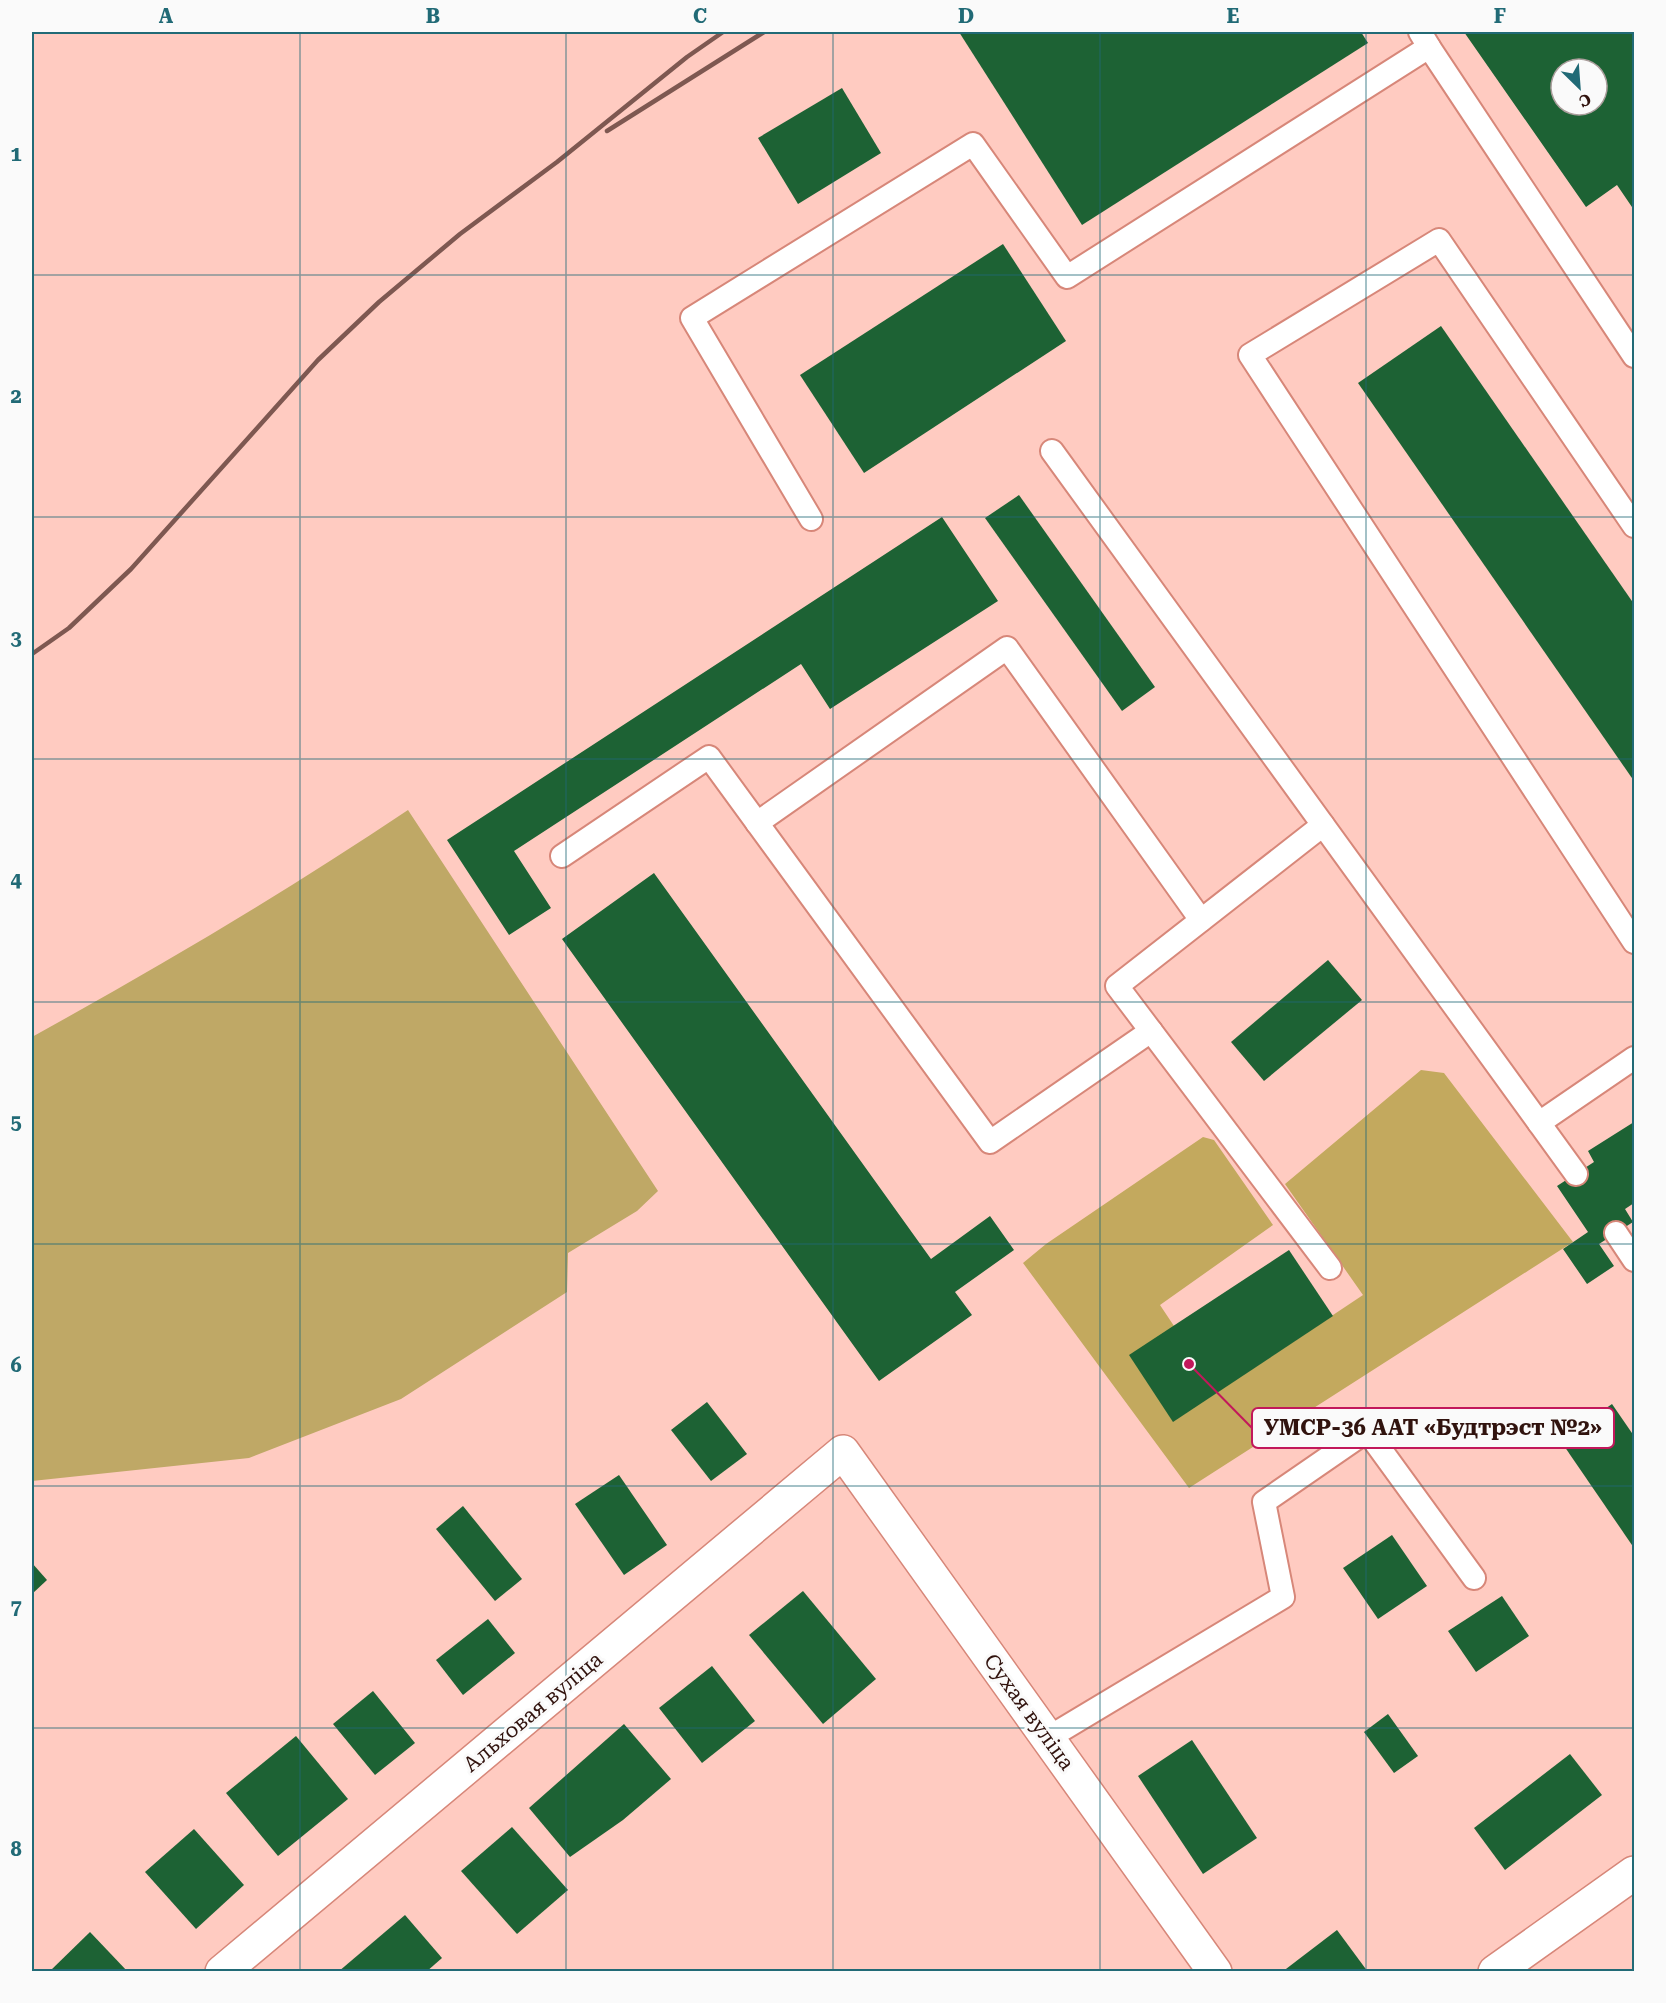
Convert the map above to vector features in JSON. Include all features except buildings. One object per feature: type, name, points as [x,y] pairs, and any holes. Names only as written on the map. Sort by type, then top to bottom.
[{"type":"street","name":"Сухая вуліца","points":[[843,1452],[1215,1971]]},
{"type":"street","name":"Альховая вуліца","points":[[222,1971],[843,1452]]},
{"type":"street","points":[[1495,1971],[1635,1873]]},
{"type":"lane","points":[[811,519],[692,318],[973,144],[1067,277],[1425,39],[1635,356]]},
{"type":"lane","points":[[1635,526],[1439,240],[1250,355],[1635,942]]},
{"type":"lane","points":[[1052,451],[1576,1174]]},
{"type":"lane","points":[[758,823],[1007,648],[1202,921]]},
{"type":"lane","points":[[562,856],[709,757],[990,1142],[1151,1030]]},
{"type":"lane","points":[[1323,825],[1118,987],[1330,1268]]},
{"type":"lane","points":[[1539,1124],[1635,1058]]},
{"type":"lane","points":[[1616,1233],[1635,1260]]},
{"type":"lane","points":[[1048,1738],[1283,1597],[1264,1502],[1367,1431],[1474,1578]]},
{"type":"shaded area","points":[[408,810],[658,1191],[637,1211],[568,1253],[567,1292],[401,1399],[249,1458],[32,1481],[32,1037],[222,928]]},
{"type":"shaded area","points":[[1421,1070],[1444,1073],[1573,1242],[1189,1488],[1023,1263],[1046,1244],[1203,1137],[1214,1140],[1273,1225],[1160,1305],[1174,1326],[1255,1367],[1363,1295],[1285,1184]]},
{"type":"railway","points":[[32,654],[69,628],[131,569],[318,360],[379,302],[460,234],[557,162],[687,57],[723,32]]},
{"type":"railway","points":[[607,131],[764,32]]},
{"type":"place","name":"УМСР-36 ААТ «Будтрэст №2»","points":[[1189,1364]]}]
